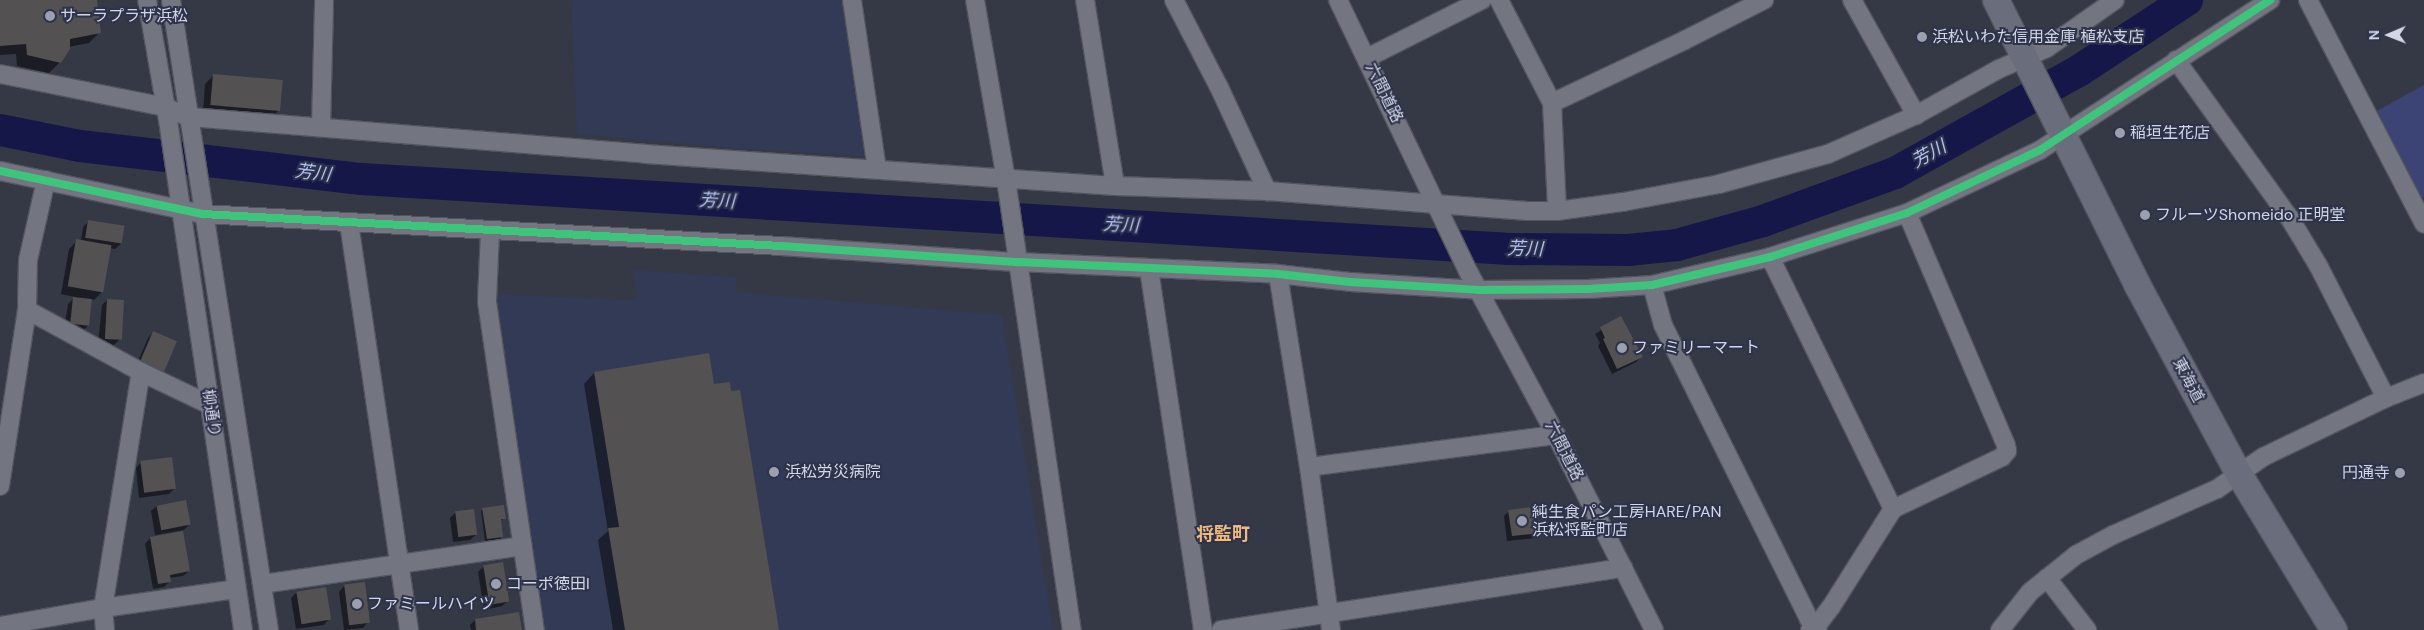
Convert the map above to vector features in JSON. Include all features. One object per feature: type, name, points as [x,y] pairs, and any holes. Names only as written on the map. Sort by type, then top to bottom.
[{"type":"highway","points":[[1996,0],[2026,61]]},
{"type":"highway","name":"東海道","points":[[2026,61],[2138,286],[2239,474],[2334,630]]},
{"type":"street","points":[[147,0],[166,114]]},
{"type":"street","points":[[171,0],[190,121]]},
{"type":"street","points":[[321,127],[324,0]]},
{"type":"street","points":[[852,0],[877,169]]},
{"type":"street","points":[[975,0],[1006,182],[1032,369],[1072,630]]},
{"type":"street","points":[[1085,0],[1115,186]]},
{"type":"street","points":[[1174,0],[1219,87],[1267,191]]},
{"type":"street","name":"六間道路","points":[[1338,0],[1469,273],[1556,436],[1654,630]]},
{"type":"street","points":[[1367,58],[1482,0]]},
{"type":"street","points":[[1500,0],[1552,103],[1558,211]]},
{"type":"street","points":[[1552,103],[1764,0]]},
{"type":"street","points":[[1852,0],[1916,115]]},
{"type":"street","points":[[0,74],[190,121],[321,127],[645,154],[877,169],[1006,182],[1267,191],[1439,209],[1558,211],[1623,202],[1719,184],[1828,154],[1916,115],[2026,61],[2048,48],[2115,0]]},
{"type":"street","points":[[0,172],[202,207],[349,223],[490,232],[1017,256],[1149,269],[1278,274],[1350,282],[1478,290],[1588,289],[1652,285],[1770,257],[1907,213],[2040,150],[2060,128],[2176,60],[2270,0]]},
{"type":"street","points":[[2308,0],[2424,224]]},
{"type":"street","points":[[2176,60],[2289,217],[2319,267],[2386,398]]},
{"type":"street","name":"柳通り","points":[[166,114],[243,630]]},
{"type":"street","name":"柳通り","points":[[190,121],[269,630]]},
{"type":"street","points":[[0,486],[27,310],[28,260],[46,180]]},
{"type":"street","points":[[1652,285],[1663,325],[1814,629],[1831,607],[1892,509],[2002,457],[2007,451],[2006,444],[1907,213]]},
{"type":"street","points":[[349,223],[409,630]]},
{"type":"street","points":[[490,232],[487,302],[535,630]]},
{"type":"street","points":[[1770,257],[1892,509]]},
{"type":"street","points":[[1149,269],[1204,630]]},
{"type":"street","points":[[1278,274],[1309,468],[1330,622]]},
{"type":"street","points":[[27,310],[142,372],[210,405]]},
{"type":"street","points":[[105,630],[103,608],[142,372]]},
{"type":"street","points":[[2000,630],[2030,592],[2076,555],[2113,535],[2217,489],[2263,457],[2386,398],[2424,383]]},
{"type":"street","points":[[1309,468],[1556,436]]},
{"type":"street","points":[[262,584],[522,546]]},
{"type":"street","points":[[1221,630],[1330,622],[1623,568]]},
{"type":"street","points":[[2047,578],[2087,630]]},
{"type":"street","points":[[0,626],[103,608],[236,589]]},
{"type":"shaded area","points":[[571,0],[848,0],[864,156],[745,149],[577,134]]},
{"type":"shaded area","points":[[2424,85],[2424,197],[2418,200],[2375,112]]},
{"type":"shaded area","name":"浜松労災病院","points":[[633,270],[735,277],[737,292],[1002,315],[1053,630],[544,630],[493,294],[637,300]]},
{"type":"building","name":"サーラプラザ浜松","points":[[0,0],[97,0],[101,33],[70,39],[70,49],[61,63],[27,55],[26,44],[0,46]]},
{"type":"building","points":[[213,74],[283,80],[280,111],[210,105]]},
{"type":"building","points":[[88,220],[125,226],[122,244],[85,238]]},
{"type":"building","points":[[76,239],[111,245],[103,293],[68,286]]},
{"type":"building","points":[[73,297],[92,299],[89,326],[70,324]]},
{"type":"building","points":[[107,299],[124,300],[122,340],[105,339]]},
{"type":"building","name":"ファミリーマート","points":[[1621,316],[1643,357],[1617,369],[1603,339],[1605,338],[1600,327]]},
{"type":"building","points":[[153,331],[177,341],[163,373],[139,363]]},
{"type":"building","points":[[709,353],[714,384],[730,382],[731,391],[740,390],[779,630],[625,630],[608,528],[619,527],[594,372]]},
{"type":"building","points":[[172,457],[176,489],[144,493],[140,461]]},
{"type":"building","points":[[186,500],[191,525],[161,530],[157,506]]},
{"type":"building","points":[[504,505],[506,519],[501,519],[503,537],[487,539],[482,508]]},
{"type":"building","name":"純生食パン工房HARE/PAN 浜松将監町店","points":[[1533,507],[1535,522],[1540,520],[1542,533],[1512,536],[1508,510]]},
{"type":"building","points":[[474,509],[477,535],[458,537],[455,511]]},
{"type":"building","points":[[183,531],[190,571],[170,575],[171,582],[158,584],[150,537]]},
{"type":"building","name":"コーポ徳田I","points":[[503,562],[509,602],[490,605],[483,565]]},
{"type":"building","name":"ファミールハイツ","points":[[365,582],[370,623],[349,625],[344,585]]},
{"type":"building","points":[[326,587],[331,620],[302,624],[296,592]]},
{"type":"building","points":[[519,612],[522,630],[476,630],[475,619]]},
{"type":"waterway","name":"芳川","points":[[0,130],[80,146],[361,179],[1510,249],[1628,250],[1677,245],[1763,221],[1895,173],[2080,70],[2187,0]]},
{"type":"cycle path","points":[[0,171],[203,214],[781,246],[1018,262],[1278,274],[1350,282],[1479,290],[1588,289],[1652,285],[1770,257],[1907,213],[2040,150],[2270,0]]},
{"type":"place","name":"サーラプラザ浜松","points":[[50,16]]},
{"type":"place","name":"浜松いわた信用金庫 植松支店","points":[[1922,37]]},
{"type":"place","name":"稲垣生花店","points":[[2120,133]]},
{"type":"place","name":"フルーツShomeido 正明堂","points":[[2145,215]]},
{"type":"place","name":"ファミリーマート","points":[[1622,348]]},
{"type":"place","name":"浜松労災病院","points":[[774,472]]},
{"type":"place","name":"円通寺","points":[[2400,473]]},
{"type":"place","name":"純生食パン工房HARE/PAN 浜松将監町店","points":[[1522,521]]},
{"type":"place","name":"コーポ徳田I","points":[[496,584]]},
{"type":"place","name":"ファミールハイツ","points":[[357,604]]},
{"type":"district","name":"将監町","points":[[1223,534]]}]
